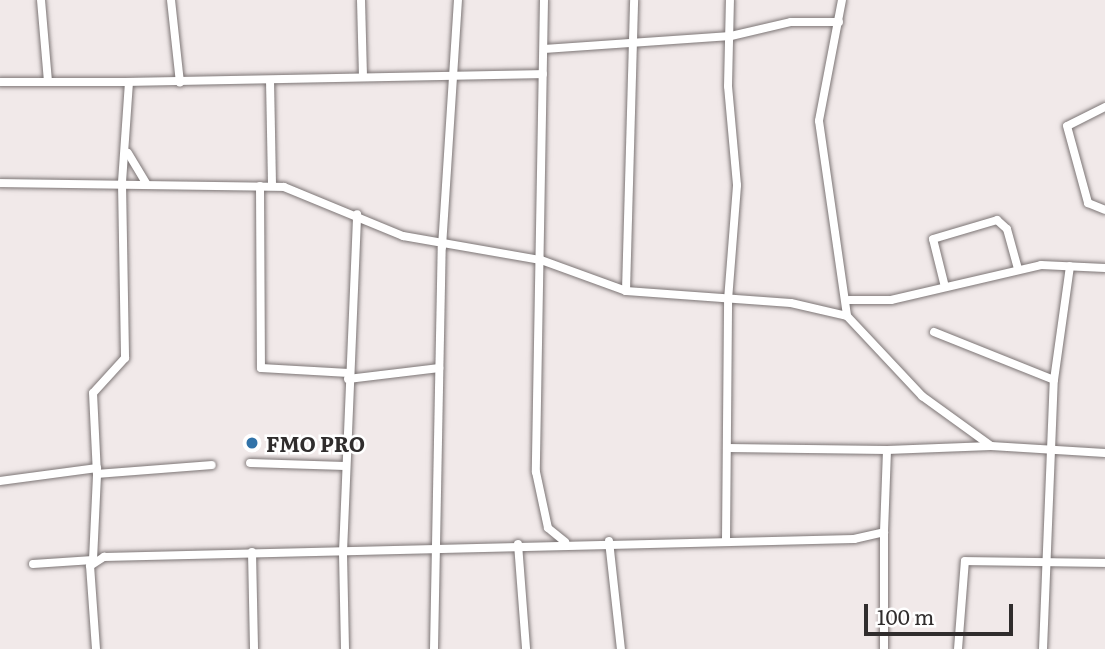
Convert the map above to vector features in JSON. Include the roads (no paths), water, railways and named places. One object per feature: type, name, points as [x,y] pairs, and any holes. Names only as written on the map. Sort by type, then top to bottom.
[{"type":"street","points":[[41,0],[48,82]]},
{"type":"street","points":[[171,0],[180,83]]},
{"type":"street","points":[[361,0],[363,76]]},
{"type":"street","points":[[434,649],[433,547],[443,247],[458,0]]},
{"type":"street","points":[[544,0],[536,472],[548,528],[565,542]]},
{"type":"street","points":[[626,291],[634,0]]},
{"type":"street","points":[[726,540],[728,300],[737,185],[728,86],[730,0]]},
{"type":"street","points":[[842,0],[819,121],[849,300],[847,316]]},
{"type":"street","points":[[544,49],[731,36],[791,22],[839,22]]},
{"type":"street","points":[[0,82],[180,83],[363,76],[543,74]]},
{"type":"street","points":[[271,80],[272,186]]},
{"type":"street","points":[[96,649],[89,611],[97,471],[93,393],[125,358],[122,183],[128,153],[129,82]]},
{"type":"street","points":[[1105,107],[1067,125],[1088,203],[1105,210]]},
{"type":"street","points":[[128,153],[146,183]]},
{"type":"street","points":[[0,183],[272,186],[357,214],[443,247],[541,260],[626,291],[791,303],[847,316],[922,396],[991,446]]},
{"type":"street","points":[[260,186],[261,368],[349,376],[439,368]]},
{"type":"street","points":[[345,649],[342,552],[357,214]]},
{"type":"street","points":[[945,287],[933,239],[997,220],[1007,229],[1018,269]]},
{"type":"street","points":[[849,300],[891,300],[1018,269],[1070,266],[1105,268]]},
{"type":"street","points":[[1043,649],[1051,561],[1054,380],[1070,266]]},
{"type":"street","points":[[934,332],[1054,380]]},
{"type":"street","points":[[727,448],[887,450],[991,446],[1105,453]]},
{"type":"street","points":[[884,649],[887,450]]},
{"type":"street","points":[[250,463],[345,466]]},
{"type":"street","points":[[0,481],[97,471],[212,465]]},
{"type":"street","points":[[33,564],[252,552],[342,552],[565,542],[854,539],[884,532]]},
{"type":"street","points":[[609,541],[621,649]]},
{"type":"street","points":[[519,544],[526,649]]},
{"type":"street","points":[[252,552],[254,649]]},
{"type":"street","points":[[958,649],[965,561],[1105,563]]},
{"type":"place","name":"FMO PRO","points":[[252,443]]}]
